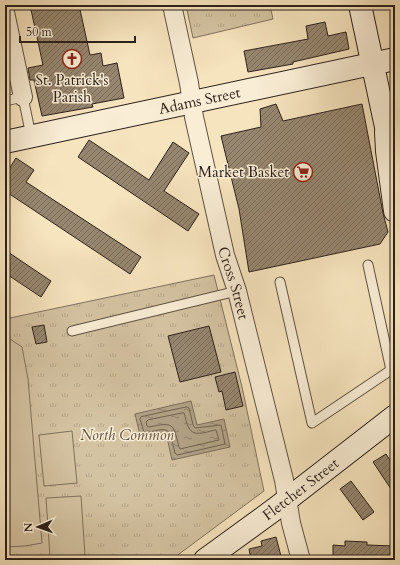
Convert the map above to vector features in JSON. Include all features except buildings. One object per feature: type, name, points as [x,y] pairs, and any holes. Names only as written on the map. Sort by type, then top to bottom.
[{"type":"main road","points":[[360,5],[386,127],[387,151],[395,212]]},
{"type":"main road","name":"Adams Street","points":[[5,142],[395,59]]},
{"type":"main road","points":[[386,127],[395,148]]},
{"type":"main road","name":"Fletcher Street","points":[[205,560],[287,500],[395,416]]},
{"type":"street","name":"Cross Street","points":[[172,5],[225,255],[237,291],[284,480],[291,523],[301,560]]},
{"type":"street","points":[[5,12],[10,56],[22,97]]},
{"type":"lane","points":[[5,101],[22,97],[31,136]]},
{"type":"lane","points":[[280,282],[312,423],[391,370],[368,265]]},
{"type":"lane","points":[[72,331],[237,291]]},
{"type":"green space","points":[[186,5],[270,5],[273,19],[193,38]]},
{"type":"green space","name":"North Common","points":[[214,275],[242,387],[264,491],[171,560],[5,560],[5,319]]},
{"type":"green space","points":[[5,337],[22,347],[28,379],[42,543],[5,547]]},
{"type":"green space","points":[[72,431],[77,483],[44,486],[39,435]]},
{"type":"green space","points":[[81,496],[85,555],[50,557],[46,498]]},
{"type":"water","points":[[191,401],[197,425],[224,419],[230,447],[172,460],[166,433],[141,439],[135,414]]},
{"type":"place","name":"St. Patrick's Parish","points":[[72,59]]},
{"type":"place","name":"Market Basket","points":[[303,172]]}]
